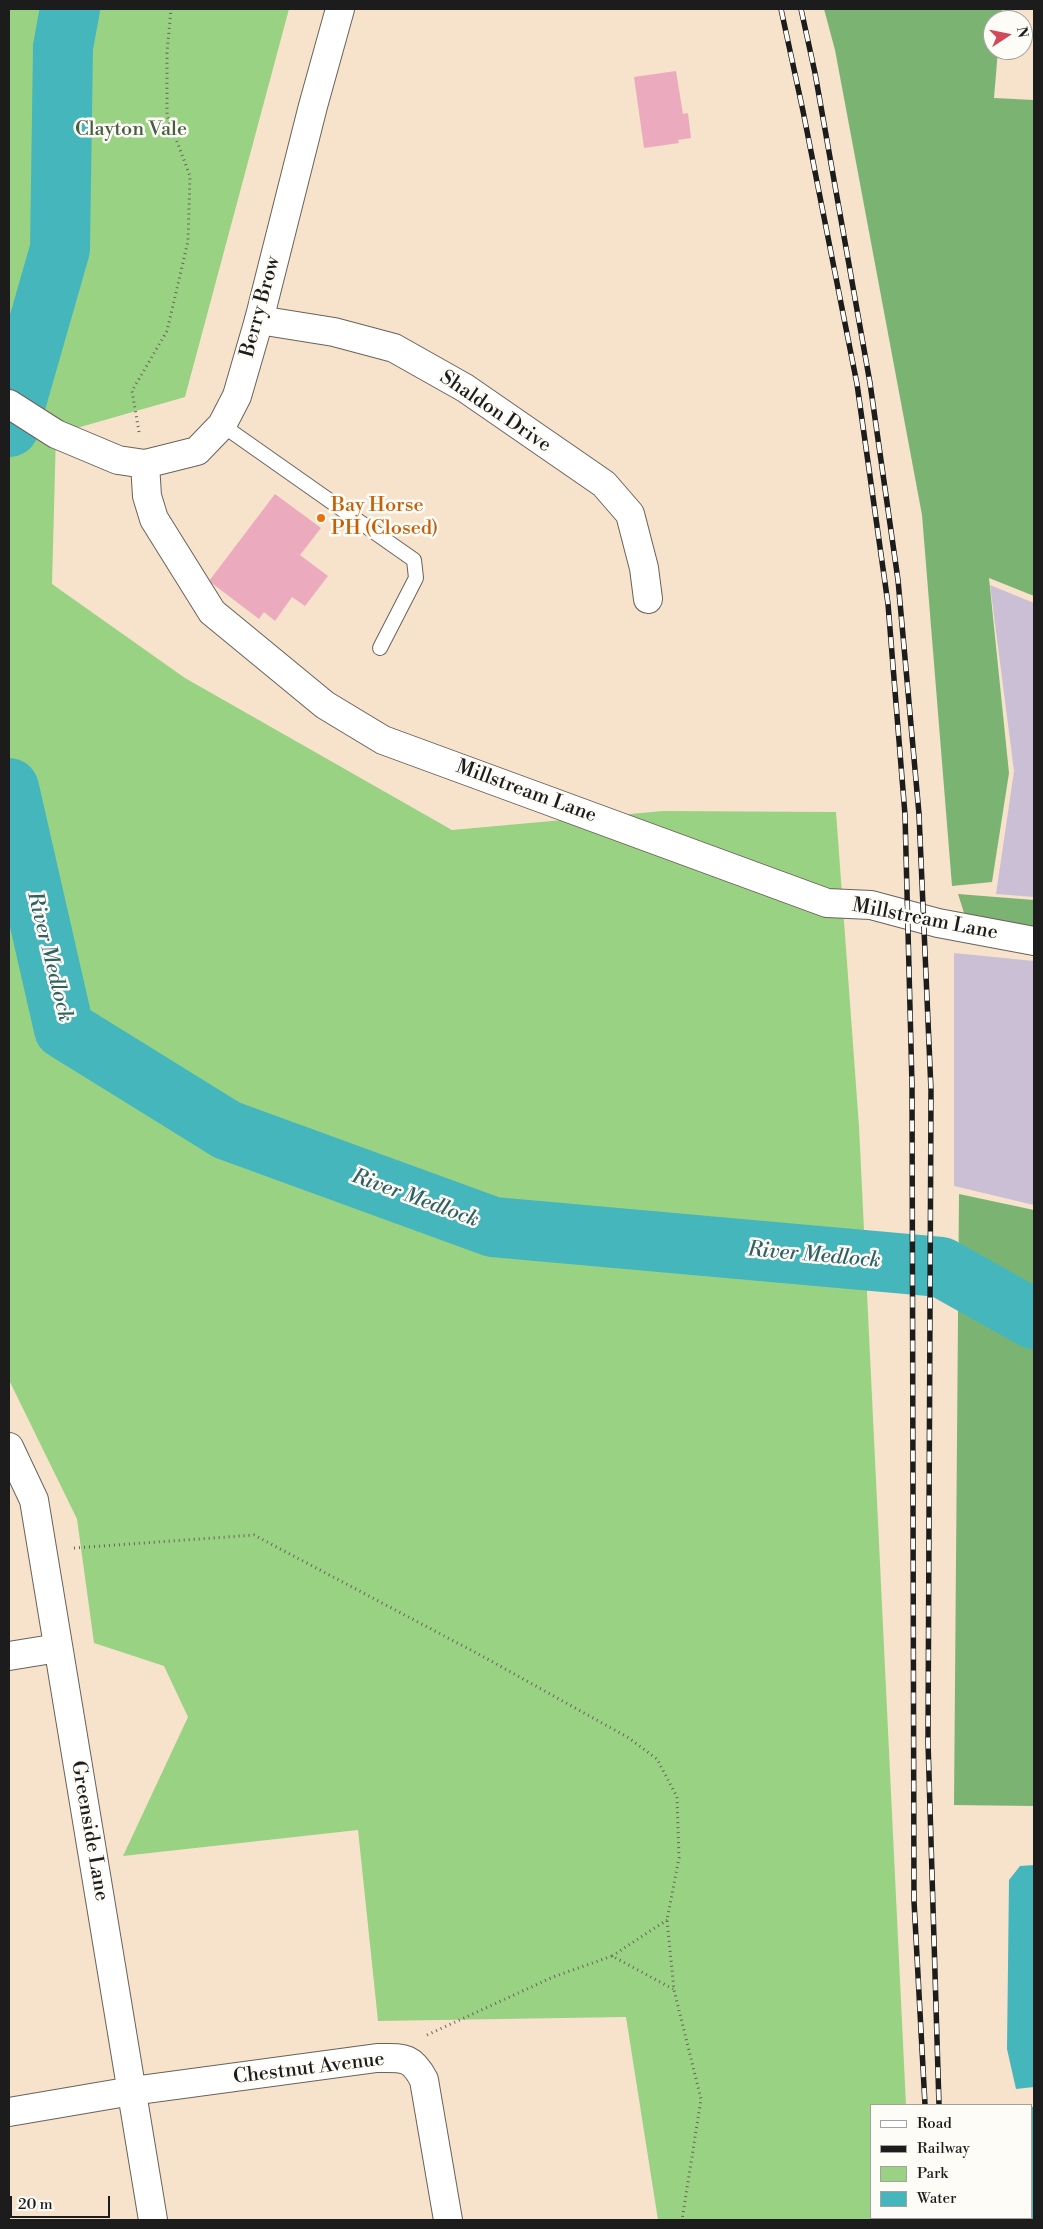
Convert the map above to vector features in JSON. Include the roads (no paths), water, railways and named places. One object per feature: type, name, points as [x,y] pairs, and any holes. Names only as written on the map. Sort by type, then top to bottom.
[{"type":"street","name":"Berry Brow","points":[[9,404],[56,434],[118,460],[145,464],[197,451],[222,425],[237,396],[259,320],[340,9]]},
{"type":"street","name":"Shaldon Drive","points":[[259,320],[334,332],[394,348],[465,388],[604,484],[630,514],[644,568],[648,599]]},
{"type":"street","name":"Millstream Lane","points":[[145,464],[147,496],[154,519],[212,612],[325,705],[383,740],[827,903],[871,905],[938,923],[1034,941]]},
{"type":"street","name":"Greenside Lane","points":[[9,1447],[34,1500],[153,2220]]},
{"type":"street","points":[[9,1656],[58,1648]]},
{"type":"street","name":"Chestnut Avenue","points":[[9,2112],[132,2091],[377,2058],[405,2058],[417,2066],[424,2080],[448,2220]]},
{"type":"lane","points":[[222,425],[414,560],[416,578],[380,648]]},
{"type":"water","points":[[1034,1865],[1034,2087],[1016,2089],[1007,2049],[1009,1880],[1020,1866]]},
{"type":"water","points":[[1034,2107],[1034,2220],[1011,2220],[1033,2219]]},
{"type":"waterway","name":"River Medlock","points":[[9,427],[60,249],[63,47],[70,9]]},
{"type":"waterway","name":"River Medlock","points":[[9,788],[64,1029],[227,1130],[493,1227],[941,1267],[1034,1319]]},
{"type":"railway","points":[[781,9],[857,384],[888,604],[905,815],[912,1085],[914,1901],[925,2104]]},
{"type":"railway","points":[[801,9],[815,73],[870,383],[898,580],[919,814],[931,1090],[928,1742],[939,2104]]},
{"type":"place","name":"Bay Horse PH (Closed)","points":[[321,518]]},
{"type":"park label","name":"Clayton Vale","points":[[131,130]]}]
